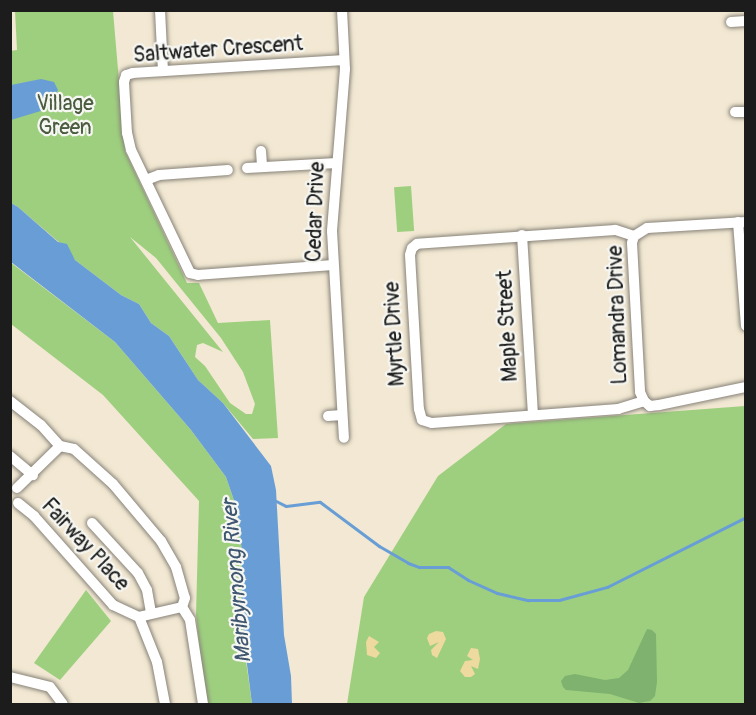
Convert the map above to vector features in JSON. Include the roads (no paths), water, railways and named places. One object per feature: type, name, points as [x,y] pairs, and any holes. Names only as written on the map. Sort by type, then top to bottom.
[{"type":"street","points":[[160,10],[163,71]]},
{"type":"street","name":"Cedar Drive","points":[[342,10],[344,60],[332,231],[344,438]]},
{"type":"street","points":[[731,22],[746,21]]},
{"type":"street","name":"Saltwater Crescent","points":[[333,265],[198,275],[190,273],[131,150],[127,133],[124,82],[126,75],[163,71],[344,60]]},
{"type":"street","points":[[261,151],[262,167]]},
{"type":"street","points":[[247,168],[337,163]]},
{"type":"street","points":[[146,180],[159,175],[228,170]]},
{"type":"street","points":[[742,222],[746,326]]},
{"type":"street","name":"Lomandra Drive","points":[[742,222],[647,228],[633,236],[632,245],[640,392],[644,401],[650,406],[658,405],[746,387]]},
{"type":"street","name":"Myrtle Drive","points":[[633,236],[615,230],[522,235],[424,242],[412,248],[419,409],[422,420],[432,423],[618,408],[644,401]]},
{"type":"street","name":"Maple Street","points":[[522,235],[533,415]]},
{"type":"street","points":[[12,406],[50,432],[60,446],[74,449],[94,465],[154,532],[176,567],[185,598],[182,607]]},
{"type":"street","points":[[328,416],[342,415]]},
{"type":"street","points":[[14,504],[21,495],[14,487],[33,475],[60,446]]},
{"type":"street","points":[[10,456],[33,475]]},
{"type":"street","name":"Fairway Place","points":[[14,504],[34,516],[113,605],[139,617],[157,662],[165,705]]},
{"type":"street","points":[[92,523],[138,573],[147,590],[151,613]]},
{"type":"street","points":[[139,617],[182,607]]},
{"type":"street","points":[[182,607],[190,620],[203,705]]},
{"type":"street","points":[[10,677],[50,687],[63,705]]},
{"type":"water","points":[[41,79],[54,82],[58,90],[52,101],[44,110],[11,120],[11,85]]},
{"type":"water","points":[[11,203],[58,242],[67,244],[75,260],[121,295],[139,304],[151,323],[169,336],[198,380],[223,403],[271,466],[276,490],[284,635],[291,676],[292,704],[252,704],[241,617],[242,552],[237,509],[226,477],[191,430],[115,342],[11,262]]},
{"type":"waterway","points":[[274,500],[286,506],[320,502],[379,546],[408,563],[419,567],[448,567],[468,580],[497,593],[528,600],[559,600],[607,587],[746,517]]},
{"type":"park label","name":"Village Green","points":[[65,116]]},
{"type":"water label","name":"Maribyrnong River","points":[[237,581]]}]
